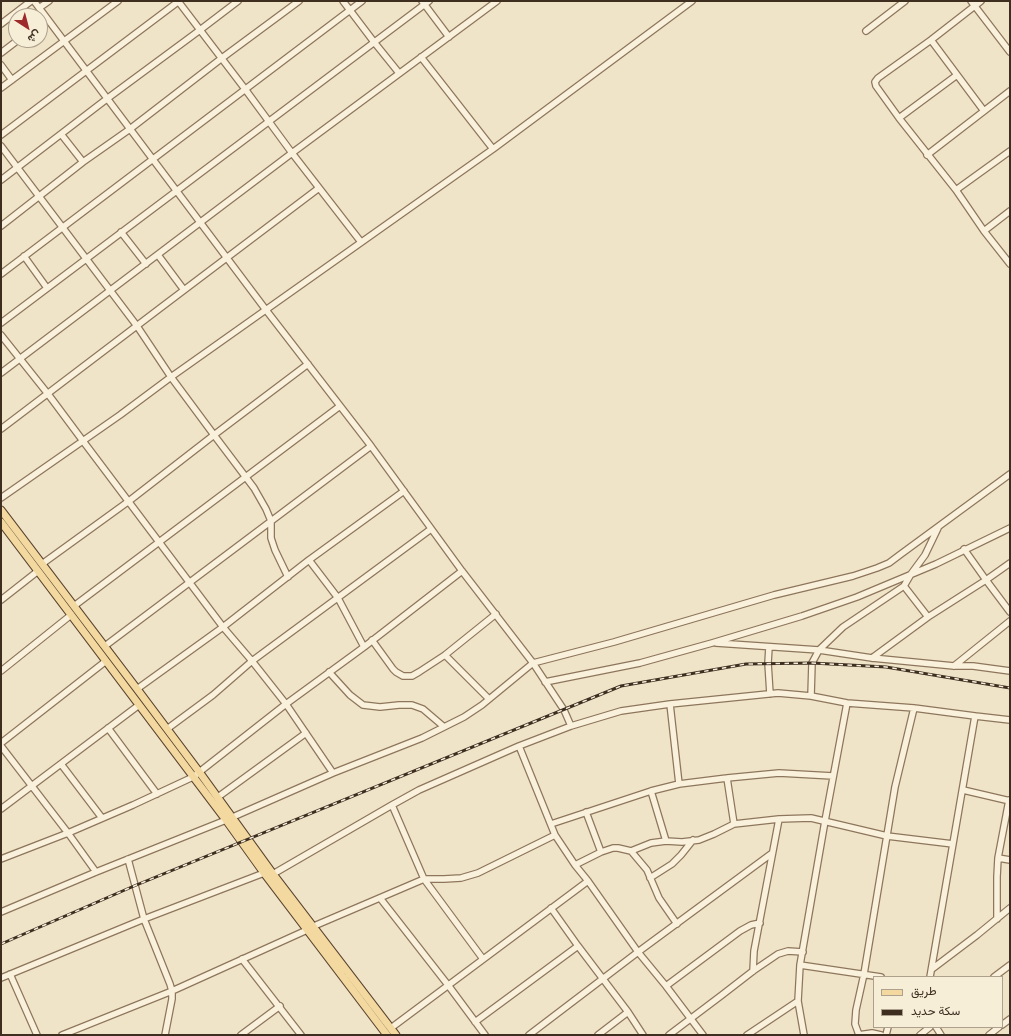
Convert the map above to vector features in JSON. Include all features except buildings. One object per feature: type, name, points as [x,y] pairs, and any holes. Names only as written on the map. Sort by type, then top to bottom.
[{"type":"main road","points":[[1,510],[167,729],[197,775],[229,819],[273,874],[386,1033],[396,1035]]},
{"type":"main road","points":[[1,522],[139,705],[197,775],[218,797],[229,819],[264,873],[310,928]]},
{"type":"street","points":[[1,24],[33,1],[39,8],[49,1]]},
{"type":"street","points":[[1,88],[118,1]]},
{"type":"street","points":[[1,135],[178,1],[292,153],[362,242]]},
{"type":"street","points":[[1,180],[238,1]]},
{"type":"street","points":[[1,226],[299,1]]},
{"type":"street","points":[[343,1],[399,73]]},
{"type":"street","points":[[1,274],[362,1]]},
{"type":"street","points":[[1,373],[292,153],[497,1]]},
{"type":"street","points":[[1,498],[493,149],[692,1]]},
{"type":"street","points":[[866,31],[905,1]]},
{"type":"street","points":[[981,1],[973,3],[931,40],[878,78],[875,82],[876,86],[899,118],[956,190],[984,231],[1010,263]]},
{"type":"street","points":[[1,323],[425,2],[449,37]]},
{"type":"street","points":[[973,3],[1008,45],[1010,52]]},
{"type":"street","points":[[48,20],[108,98],[266,310],[371,446],[462,572],[533,663],[564,710],[572,726]]},
{"type":"street","points":[[931,40],[984,111]]},
{"type":"street","points":[[421,57],[493,149]]},
{"type":"street","points":[[1,65],[12,80]]},
{"type":"street","points":[[899,118],[957,75]]},
{"type":"street","points":[[927,155],[1010,91]]},
{"type":"street","points":[[61,134],[84,162]]},
{"type":"street","points":[[1,146],[111,290],[171,377],[246,476],[260,497],[271,521],[271,538],[273,544],[288,577]]},
{"type":"street","points":[[956,190],[1010,151]]},
{"type":"street","points":[[1,430],[319,188]]},
{"type":"street","points":[[984,231],[1010,211]]},
{"type":"street","points":[[121,232],[146,264]]},
{"type":"street","points":[[158,255],[184,290]]},
{"type":"street","points":[[24,256],[47,288]]},
{"type":"street","points":[[1,336],[48,394],[224,627],[286,704],[333,773]]},
{"type":"street","points":[[42,564],[129,501],[308,364]]},
{"type":"street","points":[[74,606],[340,406]]},
{"type":"street","points":[[105,646],[371,446]]},
{"type":"street","points":[[1,912],[229,819],[333,773],[409,743],[464,717],[482,705],[533,663],[614,642],[774,595],[866,572],[889,563],[1010,474]]},
{"type":"street","points":[[137,689],[224,627],[309,560],[404,491]]},
{"type":"street","points":[[811,696],[812,663],[819,650],[843,627],[904,586],[925,556],[938,527]]},
{"type":"street","points":[[546,682],[640,663],[712,643],[809,613],[858,596],[936,564],[964,549],[1010,528]]},
{"type":"street","points":[[167,729],[213,695],[252,661],[431,529]]},
{"type":"street","points":[[964,549],[1010,612]]},
{"type":"street","points":[[309,560],[338,598],[364,647]]},
{"type":"street","points":[[872,658],[928,617],[1010,563]]},
{"type":"street","points":[[1,600],[38,571]]},
{"type":"street","points":[[1,859],[68,833],[197,775],[286,704],[364,647],[462,572]]},
{"type":"street","points":[[904,586],[928,617]]},
{"type":"street","points":[[372,640],[393,669],[404,676],[408,676],[416,674],[445,655],[496,614]]},
{"type":"street","points":[[1,671],[71,615]]},
{"type":"street","points":[[954,666],[1010,621]]},
{"type":"street","points":[[712,643],[819,650],[872,658],[1010,670]]},
{"type":"street","points":[[769,647],[768,663],[770,694]]},
{"type":"street","points":[[445,655],[489,699]]},
{"type":"street","points":[[96,872],[1,744],[106,661]]},
{"type":"street","points":[[329,672],[350,695],[363,705],[380,707],[412,705],[423,709],[443,726]]},
{"type":"street","points":[[273,874],[419,790],[519,746],[572,726],[621,711],[670,704],[778,693],[1010,720]]},
{"type":"street","points":[[804,1035],[798,1001],[800,965],[847,702]]},
{"type":"street","points":[[670,704],[679,784]]},
{"type":"street","points":[[1,809],[139,705]]},
{"type":"street","points":[[881,1035],[858,1035],[855,1024],[856,1010],[864,974],[895,787],[914,708]]},
{"type":"street","points":[[930,976],[976,716]]},
{"type":"street","points":[[108,728],[157,794]]},
{"type":"street","points":[[218,797],[306,733]]},
{"type":"street","points":[[519,746],[555,835],[638,952],[703,1035]]},
{"type":"street","points":[[61,764],[102,818]]},
{"type":"street","points":[[550,824],[651,791],[679,784],[779,773],[833,776]]},
{"type":"street","points":[[727,778],[734,824]]},
{"type":"street","points":[[963,790],[1009,800],[998,858],[997,919]]},
{"type":"street","points":[[651,791],[666,841]]},
{"type":"street","points":[[392,805],[424,879],[482,959]]},
{"type":"street","points":[[586,812],[601,852]]},
{"type":"street","points":[[575,865],[601,852],[613,848],[631,851],[650,843],[699,840],[734,824],[779,819],[810,818],[887,836],[953,844]]},
{"type":"street","points":[[753,971],[754,951],[771,854],[779,819]]},
{"type":"street","points":[[62,1035],[172,991],[310,928],[424,879],[461,878],[478,873],[555,835]]},
{"type":"street","points":[[650,878],[681,855],[693,840]]},
{"type":"street","points":[[631,851],[647,870],[659,898],[677,924]]},
{"type":"street","points":[[529,1035],[771,854]]},
{"type":"street","points":[[998,858],[1010,860]]},
{"type":"street","points":[[128,860],[144,919],[172,991],[172,999],[164,1035]]},
{"type":"street","points":[[1,978],[144,919],[264,873]]},
{"type":"street","points":[[386,1033],[482,959],[588,881]]},
{"type":"street","points":[[380,898],[485,1035]]},
{"type":"street","points":[[551,908],[628,1012],[643,1035]]},
{"type":"street","points":[[932,969],[1010,908]]},
{"type":"street","points":[[666,986],[740,931],[751,925],[760,923]]},
{"type":"street","points":[[475,1022],[578,946]]},
{"type":"street","points":[[669,1035],[753,971],[782,952],[803,952]]},
{"type":"street","points":[[242,959],[302,1035]]},
{"type":"street","points":[[800,965],[875,976]]},
{"type":"street","points":[[995,976],[1010,965]]},
{"type":"street","points":[[10,974],[37,1035]]},
{"type":"street","points":[[747,1035],[798,1001]]},
{"type":"street","points":[[241,1035],[280,1006]]},
{"type":"street","points":[[598,1035],[628,1012]]},
{"type":"street","points":[[920,1035],[929,1028]]},
{"type":"street","points":[[989,1035],[998,1028]]},
{"type":"railway","points":[[1,944],[134,886],[621,686],[746,664],[812,663],[886,667],[1010,688]]}]
